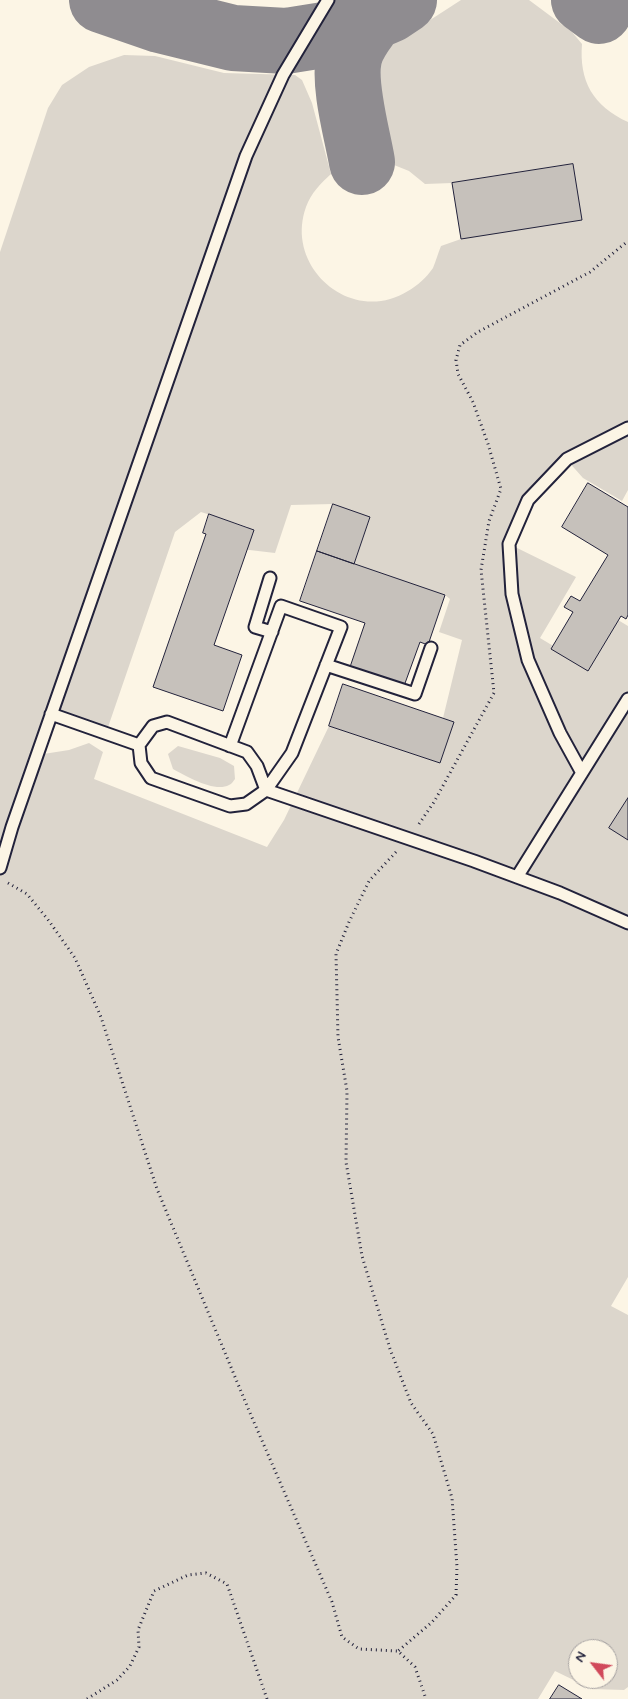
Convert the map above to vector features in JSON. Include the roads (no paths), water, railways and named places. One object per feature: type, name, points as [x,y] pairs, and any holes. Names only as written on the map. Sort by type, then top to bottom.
[{"type":"lane","points":[[0,868],[51,714],[246,156],[284,75],[328,0]]},
{"type":"lane","points":[[582,772],[560,733],[528,660],[512,594],[509,544],[528,500],[567,459],[628,428]]},
{"type":"lane","points":[[270,578],[255,627],[272,632]]},
{"type":"lane","points":[[230,746],[281,606],[341,627],[292,753],[266,790],[246,804],[230,806],[151,778],[140,763],[139,745],[153,726],[167,722],[230,746],[247,752],[258,766],[266,790]]},
{"type":"lane","points":[[326,665],[415,694],[431,648]]},
{"type":"lane","points":[[517,878],[628,699]]},
{"type":"lane","points":[[51,714],[139,745]]},
{"type":"lane","points":[[266,790],[560,893],[628,924]]}]
